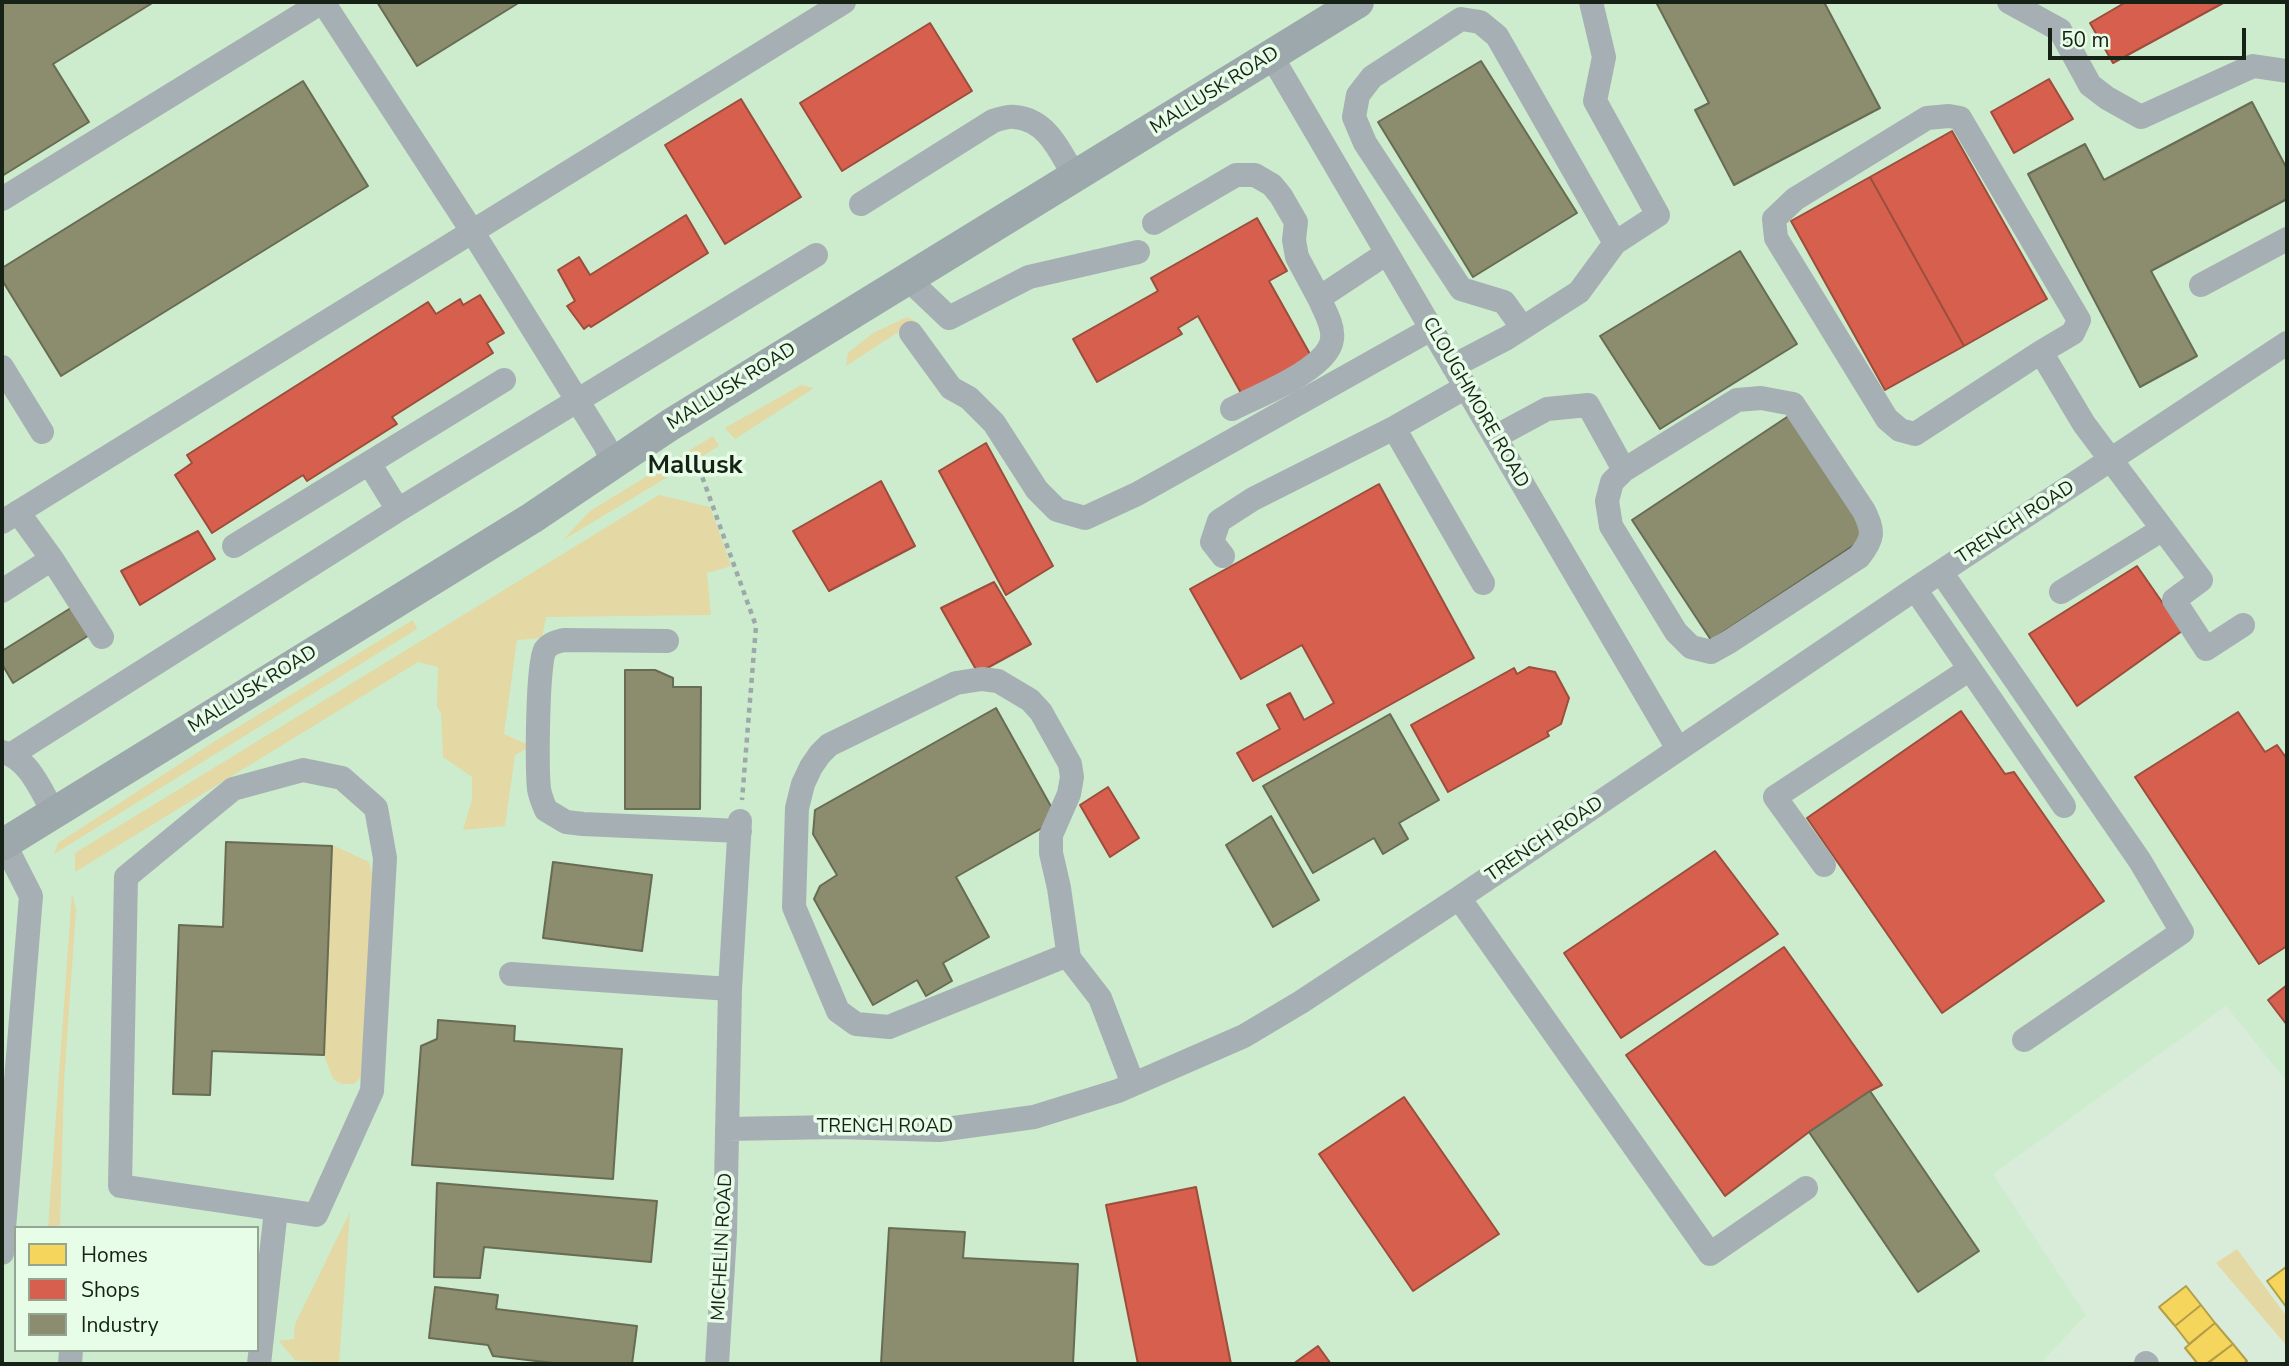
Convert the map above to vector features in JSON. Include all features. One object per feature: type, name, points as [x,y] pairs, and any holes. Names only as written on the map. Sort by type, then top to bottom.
[{"type":"main road","name":"MALLUSK ROAD","points":[[3,844],[532,518],[670,425],[1358,2]]},
{"type":"street","points":[[2,199],[323,2],[472,231],[605,445],[613,463]]},
{"type":"street","points":[[103,636],[52,559],[10,517],[844,2]]},
{"type":"street","points":[[1223,556],[1212,542],[1219,521],[1253,499],[1394,428],[1507,338],[1579,292],[1615,243],[1658,215],[1595,101],[1604,57],[1591,2]]},
{"type":"street","points":[[2009,2],[2060,30],[2090,85],[2141,117],[2253,66],[2287,71]]},
{"type":"street","points":[[1522,327],[1504,302],[1461,289],[1365,144],[1354,117],[1358,95],[1373,77],[1461,19],[1480,22],[1497,36],[1615,243]]},
{"type":"street","name":"CLOUGHMORE ROAD","points":[[1272,57],[1678,749]]},
{"type":"street","points":[[861,204],[993,121],[1014,117],[1047,131],[1075,177]]},
{"type":"street","points":[[1927,118],[1960,118],[2079,320],[2073,332],[2040,352],[1915,434],[1900,430],[1887,419],[1776,238],[1774,219],[1795,199],[1927,118]]},
{"type":"street","points":[[1154,223],[1236,175],[1255,175],[1276,191],[1296,222],[1294,240],[1297,257],[1331,325],[1332,340],[1327,353],[1312,367],[1232,409]]},
{"type":"street","points":[[2201,285],[2287,239]]},
{"type":"street","points":[[908,279],[949,318],[1029,277],[1138,251]]},
{"type":"street","points":[[1319,298],[1387,253]]},
{"type":"street","points":[[54,813],[27,768],[7,753],[576,400],[816,255]]},
{"type":"street","points":[[911,333],[951,388],[969,398],[994,423],[1037,490],[1057,510],[1085,518],[1137,494],[1431,328]]},
{"type":"street","name":"TRENCH ROAD","points":[[727,1129],[837,1127],[939,1130],[1034,1116],[1118,1091],[1244,1036],[1301,1002],[1459,898],[1915,589],[2287,343]]},
{"type":"street","points":[[2040,352],[2084,425],[2201,580],[2174,600],[2206,649],[2243,625]]},
{"type":"street","points":[[2,367],[42,432]]},
{"type":"street","points":[[234,546],[504,380]]},
{"type":"street","points":[[1761,398],[1793,404],[1864,511],[1872,528],[1869,544],[1859,557],[1729,642],[1711,652],[1691,647],[1676,632],[1611,526],[1607,501],[1612,482],[1624,470],[1737,400],[1761,398]]},
{"type":"street","points":[[1495,437],[1547,409],[1588,405],[1624,470]]},
{"type":"street","points":[[1394,428],[1483,583]]},
{"type":"street","points":[[369,463],[398,510]]},
{"type":"street","points":[[2061,592],[2163,529]]},
{"type":"street","points":[[2,591],[52,559]]},
{"type":"street","points":[[1941,572],[2132,850],[2182,932],[2024,1040]]},
{"type":"street","points":[[1915,589],[2064,806]]},
{"type":"street","points":[[667,641],[564,640],[553,643],[546,650],[541,661],[539,778],[539,791],[546,810],[566,822],[583,824],[740,826]]},
{"type":"street","points":[[1824,865],[1775,797],[1970,669]]},
{"type":"street","points":[[1069,958],[1060,958],[889,1027],[856,1024],[838,1011],[794,907],[797,807],[803,784],[820,754],[829,745],[956,682],[982,679],[998,681],[1030,700],[1041,712],[1070,764],[1072,777],[1069,794],[1051,835],[1069,958],[1100,998],[1133,1084]]},
{"type":"street","points":[[303,770],[342,778],[376,808],[385,858],[372,1091],[316,1215],[276,1210],[120,1186],[127,877],[233,789],[303,770]]},
{"type":"street","name":"MICHELIN ROAD","points":[[717,1364],[725,1233],[730,989],[740,826]]},
{"type":"street","points":[[2,1253],[31,896],[3,844]]},
{"type":"street","points":[[1459,898],[1710,1254],[1806,1188]]},
{"type":"street","points":[[510,974],[730,989]]},
{"type":"street","points":[[259,1364],[276,1210]]},
{"type":"path","points":[[699,468],[756,626],[740,826]]},
{"type":"shaded area","points":[[2,2],[2287,2],[2287,1082],[2226,1006],[1993,1174],[2086,1315],[2040,1364],[2,1364]]},
{"type":"shaded area","points":[[907,317],[915,321],[846,366],[848,353],[873,333]]},
{"type":"shaded area","points":[[801,385],[814,388],[735,439],[725,428]]},
{"type":"shaded area","points":[[713,436],[719,446],[563,540],[590,511]]},
{"type":"shaded area","points":[[659,495],[710,507],[731,566],[707,573],[711,615],[546,617],[542,638],[517,640],[504,734],[531,746],[515,755],[505,826],[463,830],[472,800],[472,777],[443,757],[441,713],[437,707],[438,667],[418,662],[75,872],[75,853]]},
{"type":"shaded area","points":[[413,620],[417,629],[54,854],[58,843],[212,743]]},
{"type":"shaded area","points":[[330,844],[369,862],[375,883],[363,1075],[354,1084],[342,1084],[333,1079],[324,1055]]},
{"type":"shaded area","points":[[72,893],[76,910],[64,1081],[60,1226],[48,1226]]},
{"type":"shaded area","points":[[350,1212],[339,1364],[295,1360],[279,1341],[294,1339],[295,1324]]},
{"type":"shaded area","points":[[2237,1249],[2287,1317],[2287,1346],[2216,1263]]},
{"type":"building: Homes","points":[[2286,1267],[2287,1269],[2287,1308],[2267,1281]]},
{"type":"building: Homes","points":[[2186,1286],[2201,1305],[2175,1326],[2159,1307]]},
{"type":"building: Homes","points":[[2201,1305],[2215,1323],[2189,1344],[2175,1326]]},
{"type":"building: Homes","points":[[2215,1323],[2233,1344],[2206,1364],[2198,1364],[2185,1348]]},
{"type":"building: Homes","points":[[2233,1344],[2247,1361],[2243,1364],[2207,1364]]},
{"type":"building: Shops","points":[[2126,2],[2225,2],[2113,63],[2090,23]]},
{"type":"building: Shops","points":[[930,23],[972,91],[842,171],[800,103]]},
{"type":"building: Shops","points":[[2049,79],[2073,119],[2014,153],[1991,112]]},
{"type":"building: Shops","points":[[741,99],[801,197],[725,244],[665,145]]},
{"type":"building: Shops","points":[[1952,131],[2047,299],[1964,346],[1870,177]]},
{"type":"building: Shops","points":[[1870,177],[1964,346],[1885,390],[1791,221]]},
{"type":"building: Shops","points":[[686,215],[708,253],[584,329],[567,306],[575,301],[558,270],[579,257],[590,275]]},
{"type":"building: Shops","points":[[1257,218],[1287,271],[1269,281],[1315,363],[1246,402],[1198,316],[1178,328],[1182,334],[1097,382],[1073,339],[1158,291],[1151,278]]},
{"type":"building: Shops","points":[[480,295],[504,333],[487,343],[493,353],[392,417],[397,424],[307,481],[303,475],[212,533],[175,475],[192,463],[187,455],[428,302],[436,314],[460,299],[463,305]]},
{"type":"building: Shops","points":[[986,443],[1053,566],[1006,595],[939,471]]},
{"type":"building: Shops","points":[[881,481],[915,546],[829,591],[793,531]]},
{"type":"building: Shops","points":[[1379,484],[1474,658],[1253,781],[1237,753],[1280,729],[1267,705],[1290,693],[1304,720],[1334,703],[1302,645],[1241,679],[1190,589]]},
{"type":"building: Shops","points":[[198,531],[215,559],[140,605],[121,571]]},
{"type":"building: Shops","points":[[2137,566],[2182,631],[2077,706],[2029,634]]},
{"type":"building: Shops","points":[[994,582],[1031,644],[978,673],[941,608]]},
{"type":"building: Shops","points":[[1529,667],[1555,672],[1569,698],[1561,724],[1547,732],[1549,736],[1448,792],[1411,725],[1514,668],[1517,674]]},
{"type":"building: Shops","points":[[1961,711],[2005,774],[2014,772],[2104,901],[1942,1013],[1807,818]]},
{"type":"building: Shops","points":[[2238,712],[2265,752],[2277,745],[2287,759],[2287,946],[2259,964],[2135,777]]},
{"type":"building: Shops","points":[[1108,787],[1139,838],[1110,857],[1080,805]]},
{"type":"building: Shops","points":[[1715,851],[1778,934],[1621,1038],[1564,953]]},
{"type":"building: Shops","points":[[1784,947],[1882,1085],[1809,1132],[1725,1196],[1626,1055]]},
{"type":"building: Shops","points":[[2287,985],[2287,1025],[2268,1000]]},
{"type":"building: Shops","points":[[1404,1097],[1499,1234],[1413,1291],[1319,1154]]},
{"type":"building: Shops","points":[[1196,1187],[1231,1364],[1138,1364],[1106,1205]]},
{"type":"building: Shops","points":[[1318,1346],[1331,1364],[1293,1364]]},
{"type":"building: Industry","points":[[2,2],[154,2],[53,64],[89,122],[2,176]]},
{"type":"building: Industry","points":[[377,2],[520,2],[417,66]]},
{"type":"building: Industry","points":[[1656,2],[1824,2],[1880,108],[1734,185],[1695,110],[1709,103]]},
{"type":"building: Industry","points":[[1481,61],[1577,213],[1473,277],[1378,122]]},
{"type":"building: Industry","points":[[303,81],[368,186],[61,376],[2,280],[2,268]]},
{"type":"building: Industry","points":[[2252,102],[2287,169],[2287,199],[2151,271],[2197,356],[2140,387],[2028,174],[2085,144],[2104,180]]},
{"type":"building: Industry","points":[[1740,251],[1797,344],[1660,429],[1600,336]]},
{"type":"building: Industry","points":[[1790,415],[1869,535],[1711,640],[1632,520]]},
{"type":"building: Industry","points":[[74,606],[91,634],[13,683],[2,664],[2,651]]},
{"type":"building: Industry","points":[[625,670],[655,670],[673,678],[673,687],[701,687],[700,809],[625,809]]},
{"type":"building: Industry","points":[[996,708],[1058,819],[956,877],[989,937],[943,963],[952,981],[926,996],[917,980],[873,1005],[814,899],[820,886],[837,875],[813,834],[815,810]]},
{"type":"building: Industry","points":[[1390,714],[1439,800],[1399,823],[1408,839],[1383,854],[1374,838],[1313,873],[1263,786]]},
{"type":"building: Industry","points":[[1271,816],[1319,900],[1273,927],[1226,845]]},
{"type":"building: Industry","points":[[226,842],[332,846],[324,1055],[212,1051],[210,1095],[173,1094],[179,925],[223,927]]},
{"type":"building: Industry","points":[[553,862],[652,875],[642,951],[543,938]]},
{"type":"building: Industry","points":[[438,1020],[515,1026],[514,1041],[622,1049],[613,1179],[412,1165],[421,1046],[437,1039]]},
{"type":"building: Industry","points":[[1870,1091],[1979,1251],[1918,1292],[1809,1132]]},
{"type":"building: Industry","points":[[437,1183],[657,1201],[651,1262],[484,1247],[480,1278],[434,1277]]},
{"type":"building: Industry","points":[[889,1228],[965,1232],[963,1258],[1078,1264],[1073,1364],[881,1364]]},
{"type":"building: Industry","points":[[435,1287],[498,1295],[496,1309],[637,1326],[632,1364],[562,1364],[493,1356],[488,1345],[429,1338]]},
{"type":"district","name":"Mallusk","points":[[695,467]]}]
